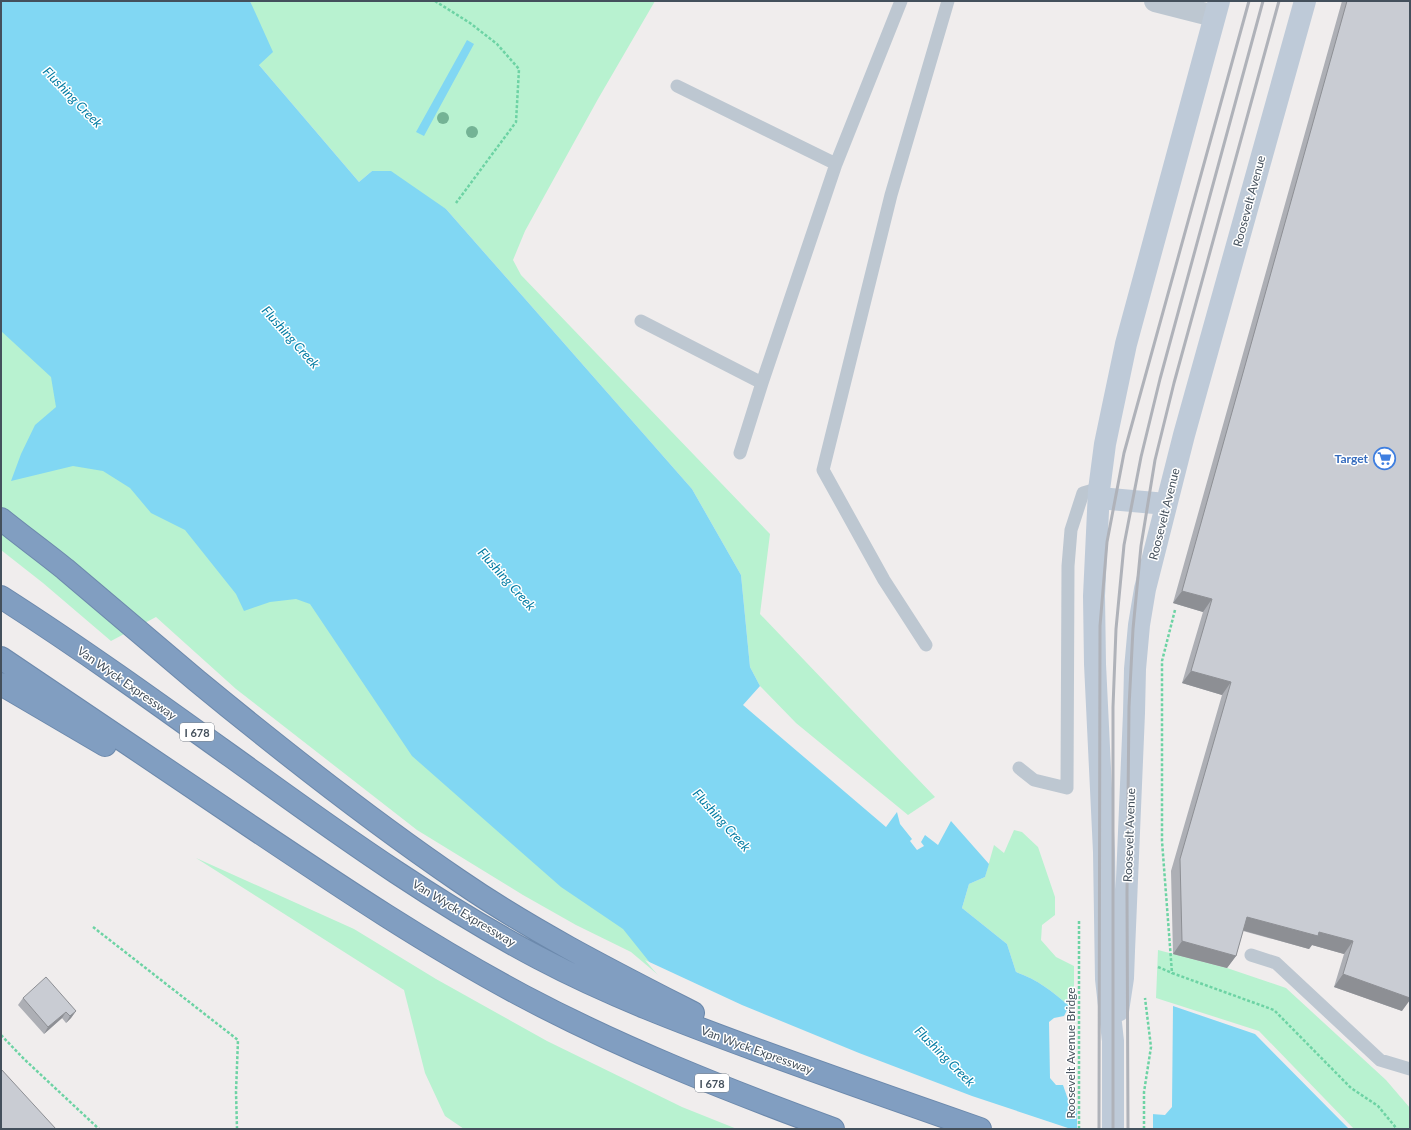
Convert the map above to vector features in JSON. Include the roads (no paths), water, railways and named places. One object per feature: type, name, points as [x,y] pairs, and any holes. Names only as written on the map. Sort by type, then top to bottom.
[{"type":"highway","points":[[4,522],[65,569],[234,710],[328,785],[408,845],[485,898],[565,946],[615,984]]},
{"type":"highway","name":"Van Wyck Expressway","points":[[1,597],[103,665],[314,816],[392,869],[506,940],[545,961],[615,984],[664,1015],[980,1129]]},
{"type":"highway","name":"I 678","points":[[1,658],[370,905],[440,949],[521,995],[642,1054],[833,1129]]},
{"type":"highway","points":[[1,684],[298,858]]},
{"type":"main road","name":"Roosevelt Avenue","points":[[1113,1129],[1114,978],[1134,729],[1135,669],[1139,625],[1145,589],[1166,504],[1305,1]]},
{"type":"main road","name":"Roosevelt Avenue","points":[[1114,978],[1104,852],[1095,664],[1094,596],[1099,493],[1105,444],[1126,344],[1216,8]]},
{"type":"main road","points":[[1099,493],[1166,504]]},
{"type":"street","points":[[1155,1],[1216,8]]},
{"type":"lane","points":[[740,453],[836,164],[901,1]]},
{"type":"lane","points":[[926,645],[884,580],[823,470],[891,195],[948,1]]},
{"type":"lane","points":[[677,86],[836,164]]},
{"type":"lane","points":[[641,321],[762,383]]},
{"type":"lane","points":[[1019,768],[1034,780],[1067,788],[1068,566],[1071,530],[1083,493],[1099,493]]},
{"type":"lane","points":[[1251,955],[1276,963],[1380,1060],[1410,1069]]},
{"type":"water","name":"Flushing Creek","points":[[1,1],[250,1],[273,52],[259,65],[359,182],[372,171],[391,171],[446,209],[692,489],[741,575],[750,667],[760,686],[743,705],[886,827],[897,812],[900,824],[912,839],[910,841],[917,850],[924,846],[921,842],[925,835],[938,845],[951,821],[989,864],[985,877],[969,884],[962,908],[1007,944],[1016,972],[1044,986],[1069,1006],[1064,1016],[1054,1018],[1049,1022],[1050,1078],[1056,1085],[1063,1085],[1071,1108],[1165,1115],[1172,1107],[1173,1006],[1255,1034],[1349,1129],[794,1129],[663,979],[623,929],[561,887],[412,756],[310,604],[296,599],[270,602],[244,611],[236,594],[185,530],[151,513],[130,488],[103,471],[73,466],[11,481],[21,454],[35,425],[56,407],[51,377],[1,331]]},
{"type":"water","points":[[467,40],[474,44],[424,136],[416,132]]},
{"type":"railway","points":[[1099,1129],[1100,626],[1107,542],[1124,453],[1249,1]]},
{"type":"railway","points":[[1113,1129],[1113,707],[1116,629],[1124,545],[1141,457],[1160,379],[1263,1]]},
{"type":"railway","points":[[1128,1129],[1127,894],[1129,707],[1133,629],[1141,546],[1155,460],[1174,383],[1279,1]]},
{"type":"place","name":"Target","points":[[1384,458]]}]
